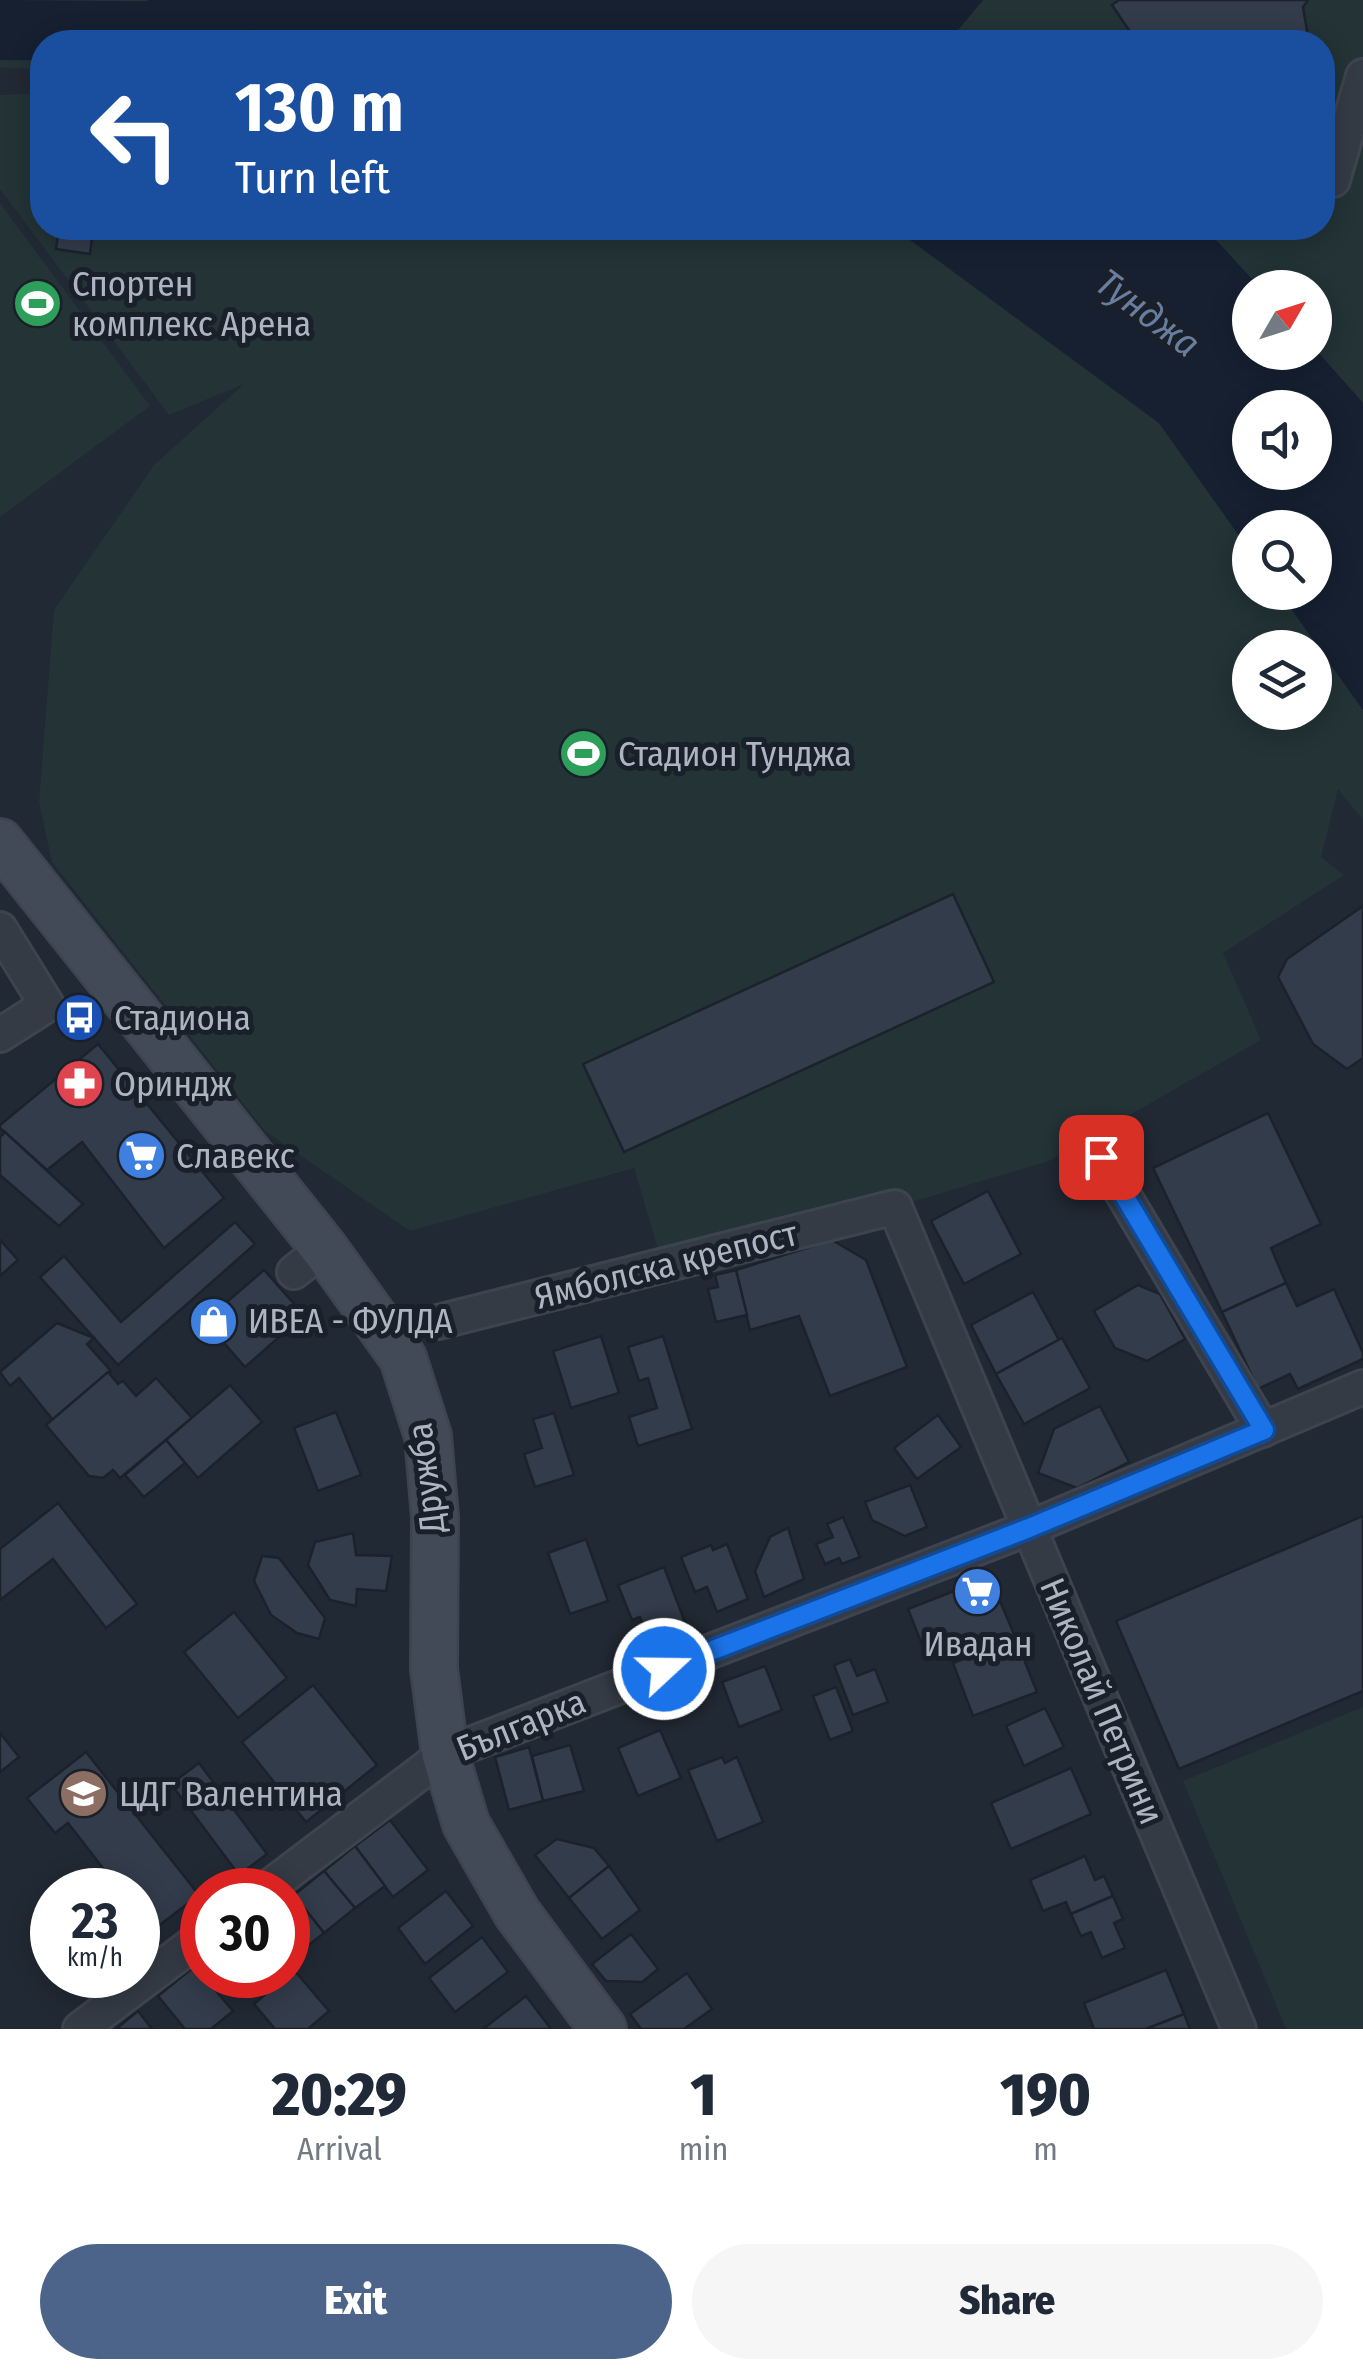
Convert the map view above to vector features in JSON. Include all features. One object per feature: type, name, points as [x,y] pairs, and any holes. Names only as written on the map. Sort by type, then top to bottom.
[{"type":"street","points":[[1335,173],[1363,76]]},
{"type":"street","name":"Дружба","points":[[0,842],[309,1260],[402,1358],[428,1436],[435,1517],[434,1669],[445,1754],[466,1824],[517,1914],[602,2029]]},
{"type":"street","points":[[0,928],[47,1006],[0,1035]]},
{"type":"street","points":[[1101,1157],[1264,1430]]},
{"type":"street","name":"Ямболска крепост","points":[[438,1322],[895,1207]]},
{"type":"street","name":"Николай Петрини","points":[[895,1207],[1239,2029]]},
{"type":"street","name":"Българка","points":[[293,1868],[445,1754],[1029,1528],[1363,1388]]},
{"type":"street","points":[[80,2029],[180,1954]]},
{"type":"shaded area","points":[[0,0],[148,0],[144,30],[30,30],[30,69],[0,67]]},
{"type":"shaded area","points":[[983,0],[1363,0],[1363,403],[1332,368],[1332,270],[1243,270],[1216,240],[1335,240],[1335,30],[958,30]]},
{"type":"shaded area","name":"Стадион Тунджа","points":[[30,94],[30,229],[0,189],[0,95]]},
{"type":"shaded area","name":"Спортен комплекс Арена","points":[[0,203],[150,406],[0,517]]},
{"type":"shaded area","name":"Стадион Тунджа","points":[[38,240],[910,240],[1159,423],[1232,526],[1232,610],[1292,610],[1306,630],[1232,630],[1232,730],[1332,730],[1332,666],[1363,710],[1363,820],[1338,789],[1321,857],[1344,875],[1223,953],[1261,1040],[1049,1161],[895,1207],[663,1266],[634,1168],[410,1231],[265,1131],[52,862],[39,802],[54,610],[154,465],[244,384],[169,415]]},
{"type":"shaded area","points":[[1363,1707],[1363,2029],[1286,2029],[1183,1781]]},
{"type":"water","points":[[148,0],[983,0],[958,30],[144,30]]},
{"type":"water","points":[[910,240],[1216,240],[1243,270],[1232,270],[1232,370],[1332,368],[1363,403],[1363,710],[1332,666],[1332,630],[1306,630],[1292,610],[1332,610],[1332,510],[1232,510],[1232,526],[1159,423]]},
{"type":"building","points":[[1119,0],[1308,0],[1303,7],[1307,30],[1129,30],[1112,5]]},
{"type":"building","points":[[57,240],[92,240],[90,254],[56,249]]},
{"type":"building","points":[[953,894],[994,982],[624,1152],[583,1064]]},
{"type":"building","points":[[1363,906],[1363,1058],[1347,1069],[1313,1044],[1278,977],[1287,959]]},
{"type":"building","name":"Славекс","points":[[98,1044],[224,1198],[164,1248],[82,1142],[47,1170],[0,1128]]},
{"type":"building","points":[[1268,1113],[1321,1224],[1271,1248],[1286,1283],[1222,1312],[1153,1168]]},
{"type":"building","points":[[5,1132],[83,1204],[59,1226],[0,1175],[0,1137]]},
{"type":"building","points":[[988,1191],[1021,1254],[964,1284],[931,1221]]},
{"type":"building","points":[[235,1222],[255,1244],[118,1365],[40,1277],[64,1256],[121,1322]]},
{"type":"building","points":[[0,1240],[18,1260],[0,1276]]},
{"type":"building","points":[[832,1240],[866,1260],[907,1367],[830,1396],[799,1316],[750,1330],[736,1270]]},
{"type":"building","points":[[264,1270],[304,1315],[245,1367],[205,1321]]},
{"type":"building","points":[[736,1270],[747,1315],[716,1322],[708,1289],[718,1287],[715,1275]]},
{"type":"building","points":[[1286,1283],[1297,1306],[1334,1289],[1363,1359],[1298,1389],[1290,1374],[1258,1389],[1222,1312]]},
{"type":"building","points":[[1138,1285],[1160,1294],[1185,1339],[1147,1361],[1115,1348],[1094,1311]]},
{"type":"building","points":[[1033,1292],[1059,1340],[996,1374],[971,1325]]},
{"type":"building","points":[[57,1323],[94,1338],[87,1344],[111,1371],[53,1420],[19,1378],[10,1386],[0,1372]]},
{"type":"building","points":[[601,1336],[619,1393],[571,1408],[553,1351]]},
{"type":"building","points":[[663,1336],[692,1429],[638,1446],[629,1417],[657,1408],[648,1378],[639,1381],[628,1347]]},
{"type":"building","points":[[1062,1338],[1090,1388],[1024,1424],[996,1374]]},
{"type":"building","points":[[108,1372],[136,1396],[156,1378],[192,1418],[120,1478],[113,1470],[103,1478],[89,1476],[46,1425]]},
{"type":"building","points":[[230,1385],[262,1422],[198,1478],[166,1440]]},
{"type":"building","points":[[1100,1406],[1129,1462],[1077,1488],[1038,1473],[1054,1429]]},
{"type":"building","points":[[336,1412],[361,1475],[318,1491],[294,1428]]},
{"type":"building","points":[[554,1413],[574,1475],[535,1487],[524,1454],[542,1448],[533,1419]]},
{"type":"building","points":[[938,1415],[961,1447],[917,1479],[894,1448]]},
{"type":"building","points":[[166,1440],[185,1463],[144,1497],[125,1475]]},
{"type":"building","points":[[910,1485],[927,1527],[905,1536],[872,1520],[865,1502]]},
{"type":"building","points":[[58,1503],[137,1604],[106,1628],[53,1559],[0,1600],[0,1549]]},
{"type":"building","points":[[1363,1516],[1363,1691],[1179,1769],[1116,1621]]},
{"type":"building","points":[[843,1517],[860,1557],[842,1564],[839,1558],[825,1564],[816,1544],[833,1537],[827,1524]]},
{"type":"building","points":[[788,1528],[804,1579],[764,1597],[755,1571],[770,1537]]},
{"type":"building","points":[[353,1533],[356,1555],[392,1556],[386,1591],[357,1589],[356,1606],[330,1600],[308,1565],[315,1542]]},
{"type":"building","points":[[586,1539],[608,1601],[570,1614],[548,1553]]},
{"type":"building","points":[[727,1544],[748,1599],[717,1612],[707,1587],[695,1592],[681,1557],[711,1545],[713,1550]]},
{"type":"building","points":[[262,1556],[279,1558],[325,1618],[319,1639],[297,1633],[271,1615],[254,1581]]},
{"type":"building","points":[[664,1567],[686,1625],[649,1640],[640,1617],[632,1620],[618,1585]]},
{"type":"building","points":[[990,1577],[1016,1639],[953,1663],[950,1651],[928,1660],[908,1609]]},
{"type":"building","points":[[234,1612],[287,1678],[238,1718],[184,1652]]},
{"type":"building","points":[[1016,1639],[1037,1692],[973,1716],[953,1663]]},
{"type":"building","points":[[850,1659],[857,1676],[875,1669],[888,1702],[853,1715],[834,1665]]},
{"type":"building","points":[[765,1666],[782,1710],[739,1727],[722,1682]]},
{"type":"building","points":[[313,1685],[377,1765],[306,1822],[242,1742]]},
{"type":"building","points":[[836,1687],[853,1731],[830,1740],[813,1696]]},
{"type":"building","points":[[1045,1708],[1064,1747],[1024,1766],[1006,1726]]},
{"type":"building","points":[[660,1730],[681,1778],[638,1796],[618,1748]]},
{"type":"building","points":[[0,1733],[19,1757],[0,1772]]},
{"type":"building","points":[[570,1745],[584,1791],[543,1801],[532,1756]]},
{"type":"building","points":[[529,1747],[543,1801],[509,1810],[495,1757]]},
{"type":"building","points":[[86,1752],[180,1871],[180,1909],[160,1925],[160,1868],[103,1868],[68,1823],[55,1833],[27,1798]]},
{"type":"building","points":[[722,1757],[725,1763],[737,1757],[763,1822],[717,1841],[688,1770]]},
{"type":"building","points":[[199,1763],[267,1854],[248,1868],[234,1868],[171,1784]]},
{"type":"building","points":[[1071,1768],[1091,1814],[1011,1849],[991,1803]]},
{"type":"building","points":[[390,1820],[428,1870],[393,1897],[355,1846]]},
{"type":"building","points":[[557,1839],[594,1848],[609,1866],[569,1898],[535,1855]]},
{"type":"building","points":[[355,1846],[385,1886],[355,1908],[324,1871]]},
{"type":"building","points":[[1085,1856],[1095,1880],[1104,1876],[1113,1896],[1071,1914],[1066,1902],[1043,1911],[1030,1880]]},
{"type":"building","points":[[609,1866],[640,1910],[602,1939],[569,1898]]},
{"type":"building","points":[[324,1871],[355,1908],[324,1933],[310,1915],[310,1882]]},
{"type":"building","points":[[446,1891],[473,1926],[425,1964],[398,1928]]},
{"type":"building","points":[[1113,1896],[1123,1919],[1114,1923],[1125,1948],[1102,1958],[1091,1932],[1081,1936],[1071,1914]]},
{"type":"building","points":[[310,1915],[324,1933],[310,1944]]},
{"type":"building","points":[[631,1934],[658,1969],[642,1982],[606,1981],[592,1964]]},
{"type":"building","points":[[482,1937],[508,1972],[455,2012],[429,1978]]},
{"type":"building","points":[[1166,1970],[1184,2014],[1146,2029],[1094,2029],[1084,2003]]},
{"type":"building","points":[[687,1973],[712,2009],[684,2029],[641,2029],[630,2014]]},
{"type":"building","points":[[180,1978],[180,1998],[222,1998],[233,2011],[211,2029],[185,2029],[160,1994]]},
{"type":"building","points":[[310,1989],[329,2011],[308,2029],[275,2029],[254,2004],[261,1998],[310,1998]]},
{"type":"building","points":[[526,1996],[551,2029],[483,2029]]},
{"type":"building","points":[[138,2011],[152,2029],[116,2029]]},
{"type":"building","points":[[1184,2014],[1190,2029],[1146,2029]]},
{"type":"waterway","name":"Тунджа","points":[[0,30],[30,30]]},
{"type":"place","name":"Спортен комплекс Арена","points":[[37,304]]},
{"type":"place","name":"Стадион Тунджа","points":[[583,754]]},
{"type":"place","name":"Стадиона","points":[[79,1018]]},
{"type":"place","name":"Ориндж","points":[[79,1084]]},
{"type":"place","name":"Славекс","points":[[141,1156]]},
{"type":"place","name":"ИВЕА - ФУЛДА","points":[[213,1321]]},
{"type":"place","name":"Ивадан","points":[[978,1592]]},
{"type":"place","name":"ЦДГ Валентина","points":[[84,1794]]},
{"type":"route","points":[[664,1669],[1029,1528],[1264,1430],[1101,1157]]}]
